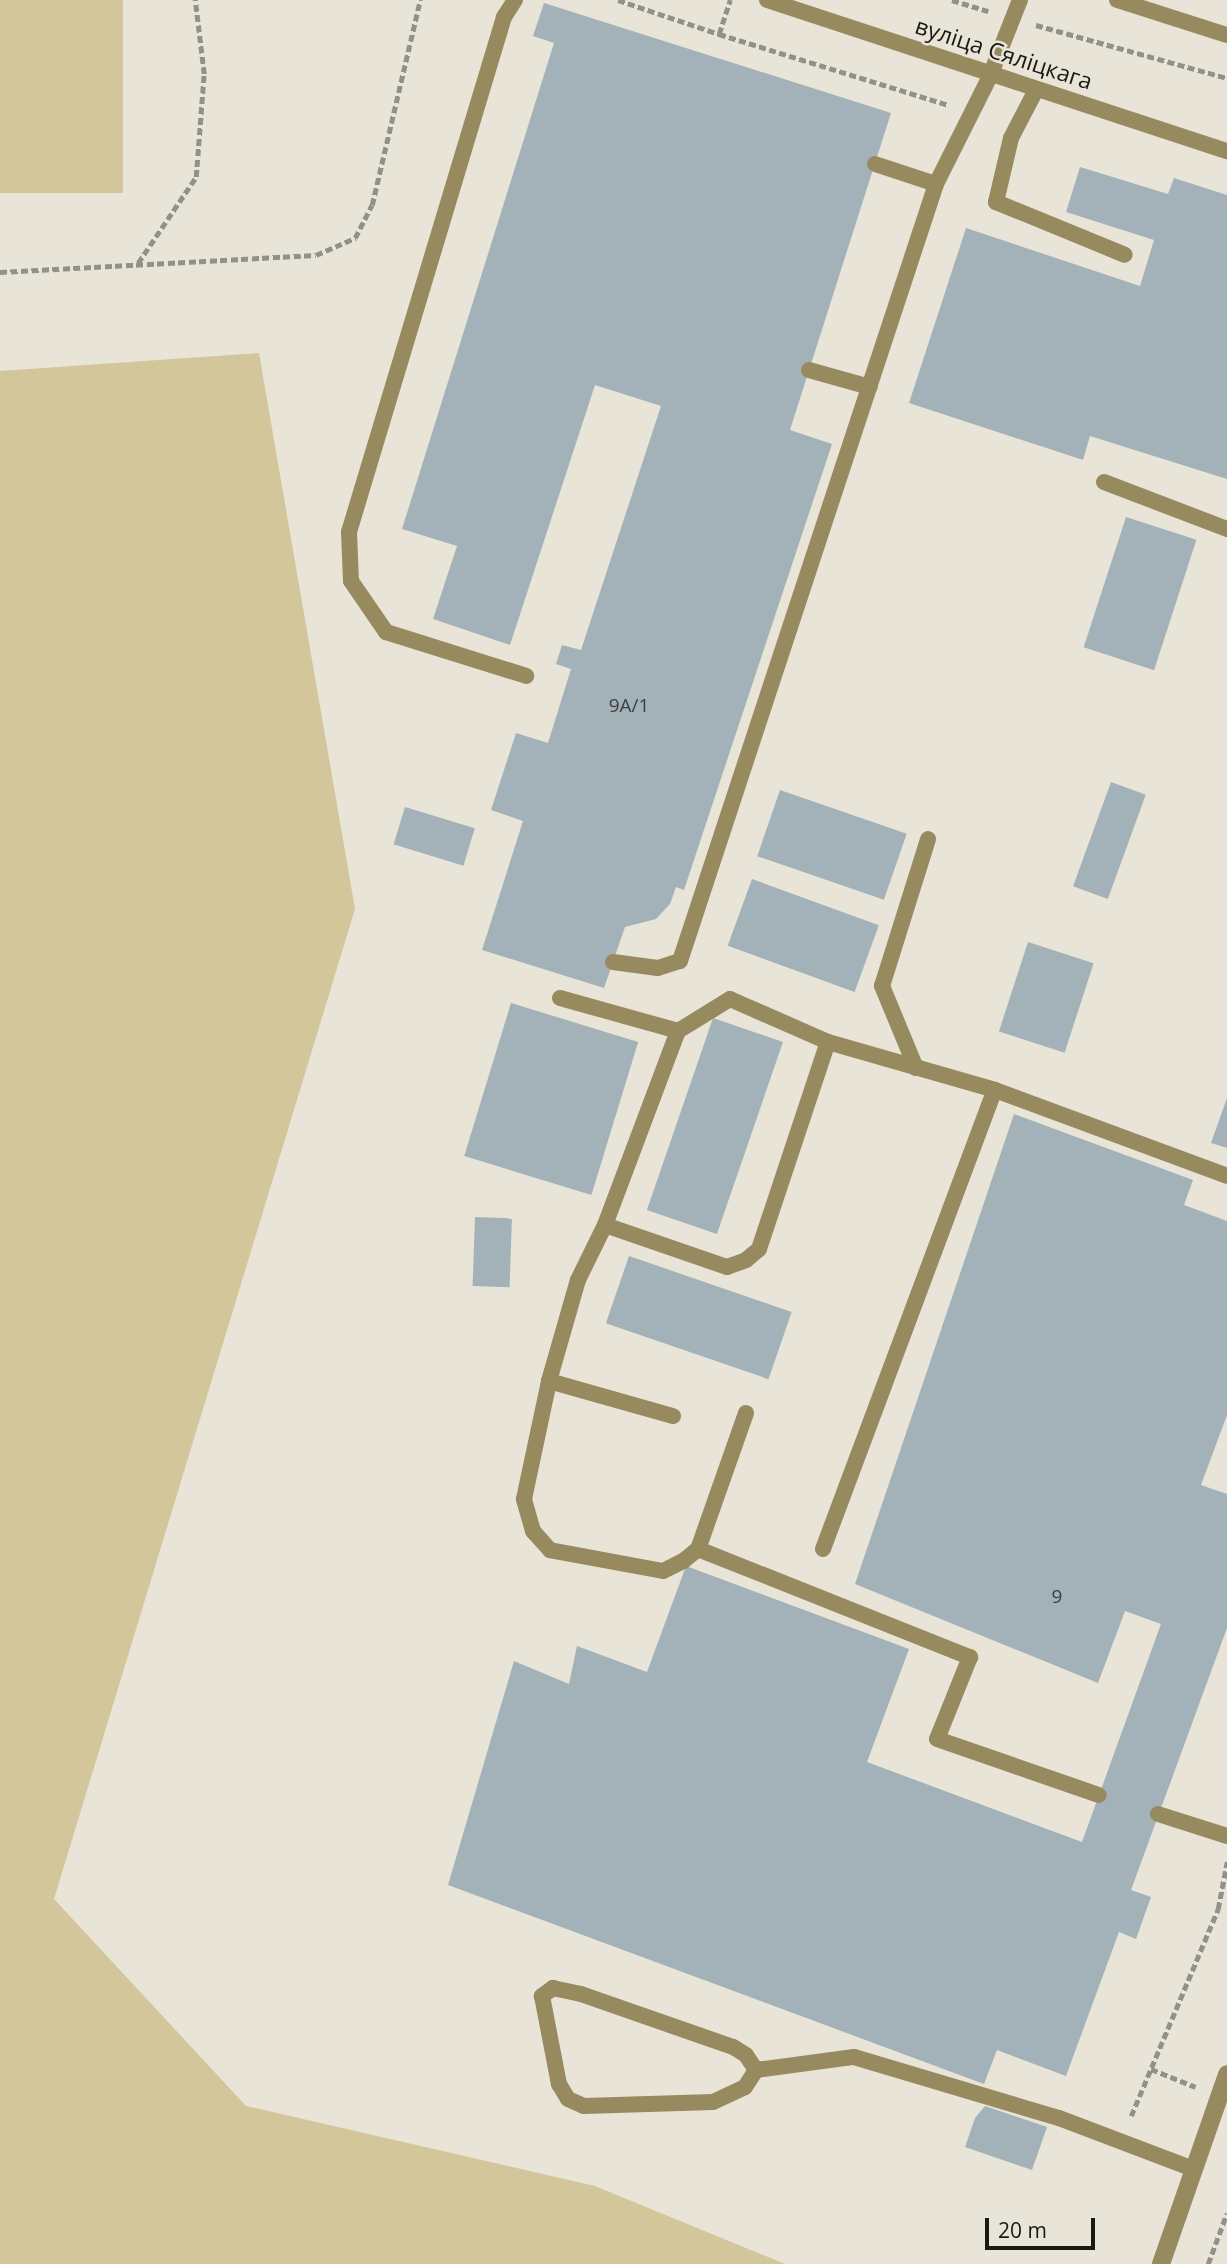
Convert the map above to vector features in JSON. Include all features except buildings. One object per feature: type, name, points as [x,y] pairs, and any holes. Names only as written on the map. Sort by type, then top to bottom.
[{"type":"street","points":[[1161,2264],[1227,2074]]},
{"type":"lane","points":[[515,0],[504,18],[349,532],[351,581],[386,632],[526,676]]},
{"type":"lane","name":"вуліца Сяліцкага","points":[[767,0],[990,76],[1227,151]]},
{"type":"lane","points":[[613,962],[658,968],[680,961],[936,184],[990,76],[1020,0]]},
{"type":"lane","points":[[1117,0],[1227,35]]},
{"type":"lane","points":[[1036,90],[1011,138],[996,202],[1125,255]]},
{"type":"lane","points":[[875,164],[936,184]]},
{"type":"lane","points":[[809,370],[870,387]]},
{"type":"lane","points":[[1104,482],[1227,529]]},
{"type":"lane","points":[[916,1068],[882,986],[928,838]]},
{"type":"lane","points":[[560,998],[678,1031]]},
{"type":"lane","points":[[746,1413],[698,1549],[663,1571],[550,1550],[533,1531],[524,1499],[549,1381],[578,1280],[605,1225],[678,1031],[730,999],[828,1042],[995,1090],[1227,1176]]},
{"type":"lane","points":[[605,1225],[727,1267],[746,1260],[759,1250],[828,1042]]},
{"type":"lane","points":[[823,1549],[995,1090]]},
{"type":"lane","points":[[549,1381],[673,1416]]},
{"type":"lane","points":[[698,1549],[970,1657],[937,1739],[1099,1795]]},
{"type":"lane","points":[[1158,1814],[1227,1836]]},
{"type":"lane","points":[[553,1988],[581,1994],[733,2047],[746,2055],[756,2070],[746,2087],[713,2102],[584,2106],[568,2099],[559,2084],[542,1996],[553,1988]]},
{"type":"lane","points":[[756,2070],[854,2057],[1048,2114],[1193,2169]]},
{"type":"path","points":[[138,263],[196,177],[204,74],[195,0]]},
{"type":"path","points":[[0,272],[316,255],[355,238],[372,205],[420,0]]},
{"type":"path","points":[[618,0],[972,113]]},
{"type":"path","points":[[719,34],[730,0]]},
{"type":"path","points":[[952,0],[1227,78]]},
{"type":"path","points":[[1121,2141],[1217,1909],[1227,1862]]},
{"type":"path","points":[[1151,2069],[1219,2096]]},
{"type":"path","points":[[1208,2264],[1227,2213]]},
{"type":"shaded area","points":[[0,0],[123,0],[123,193],[0,193]]},
{"type":"shaded area","points":[[259,353],[355,909],[54,1899],[246,2106],[595,2186],[785,2264],[0,2264],[0,371]]}]
